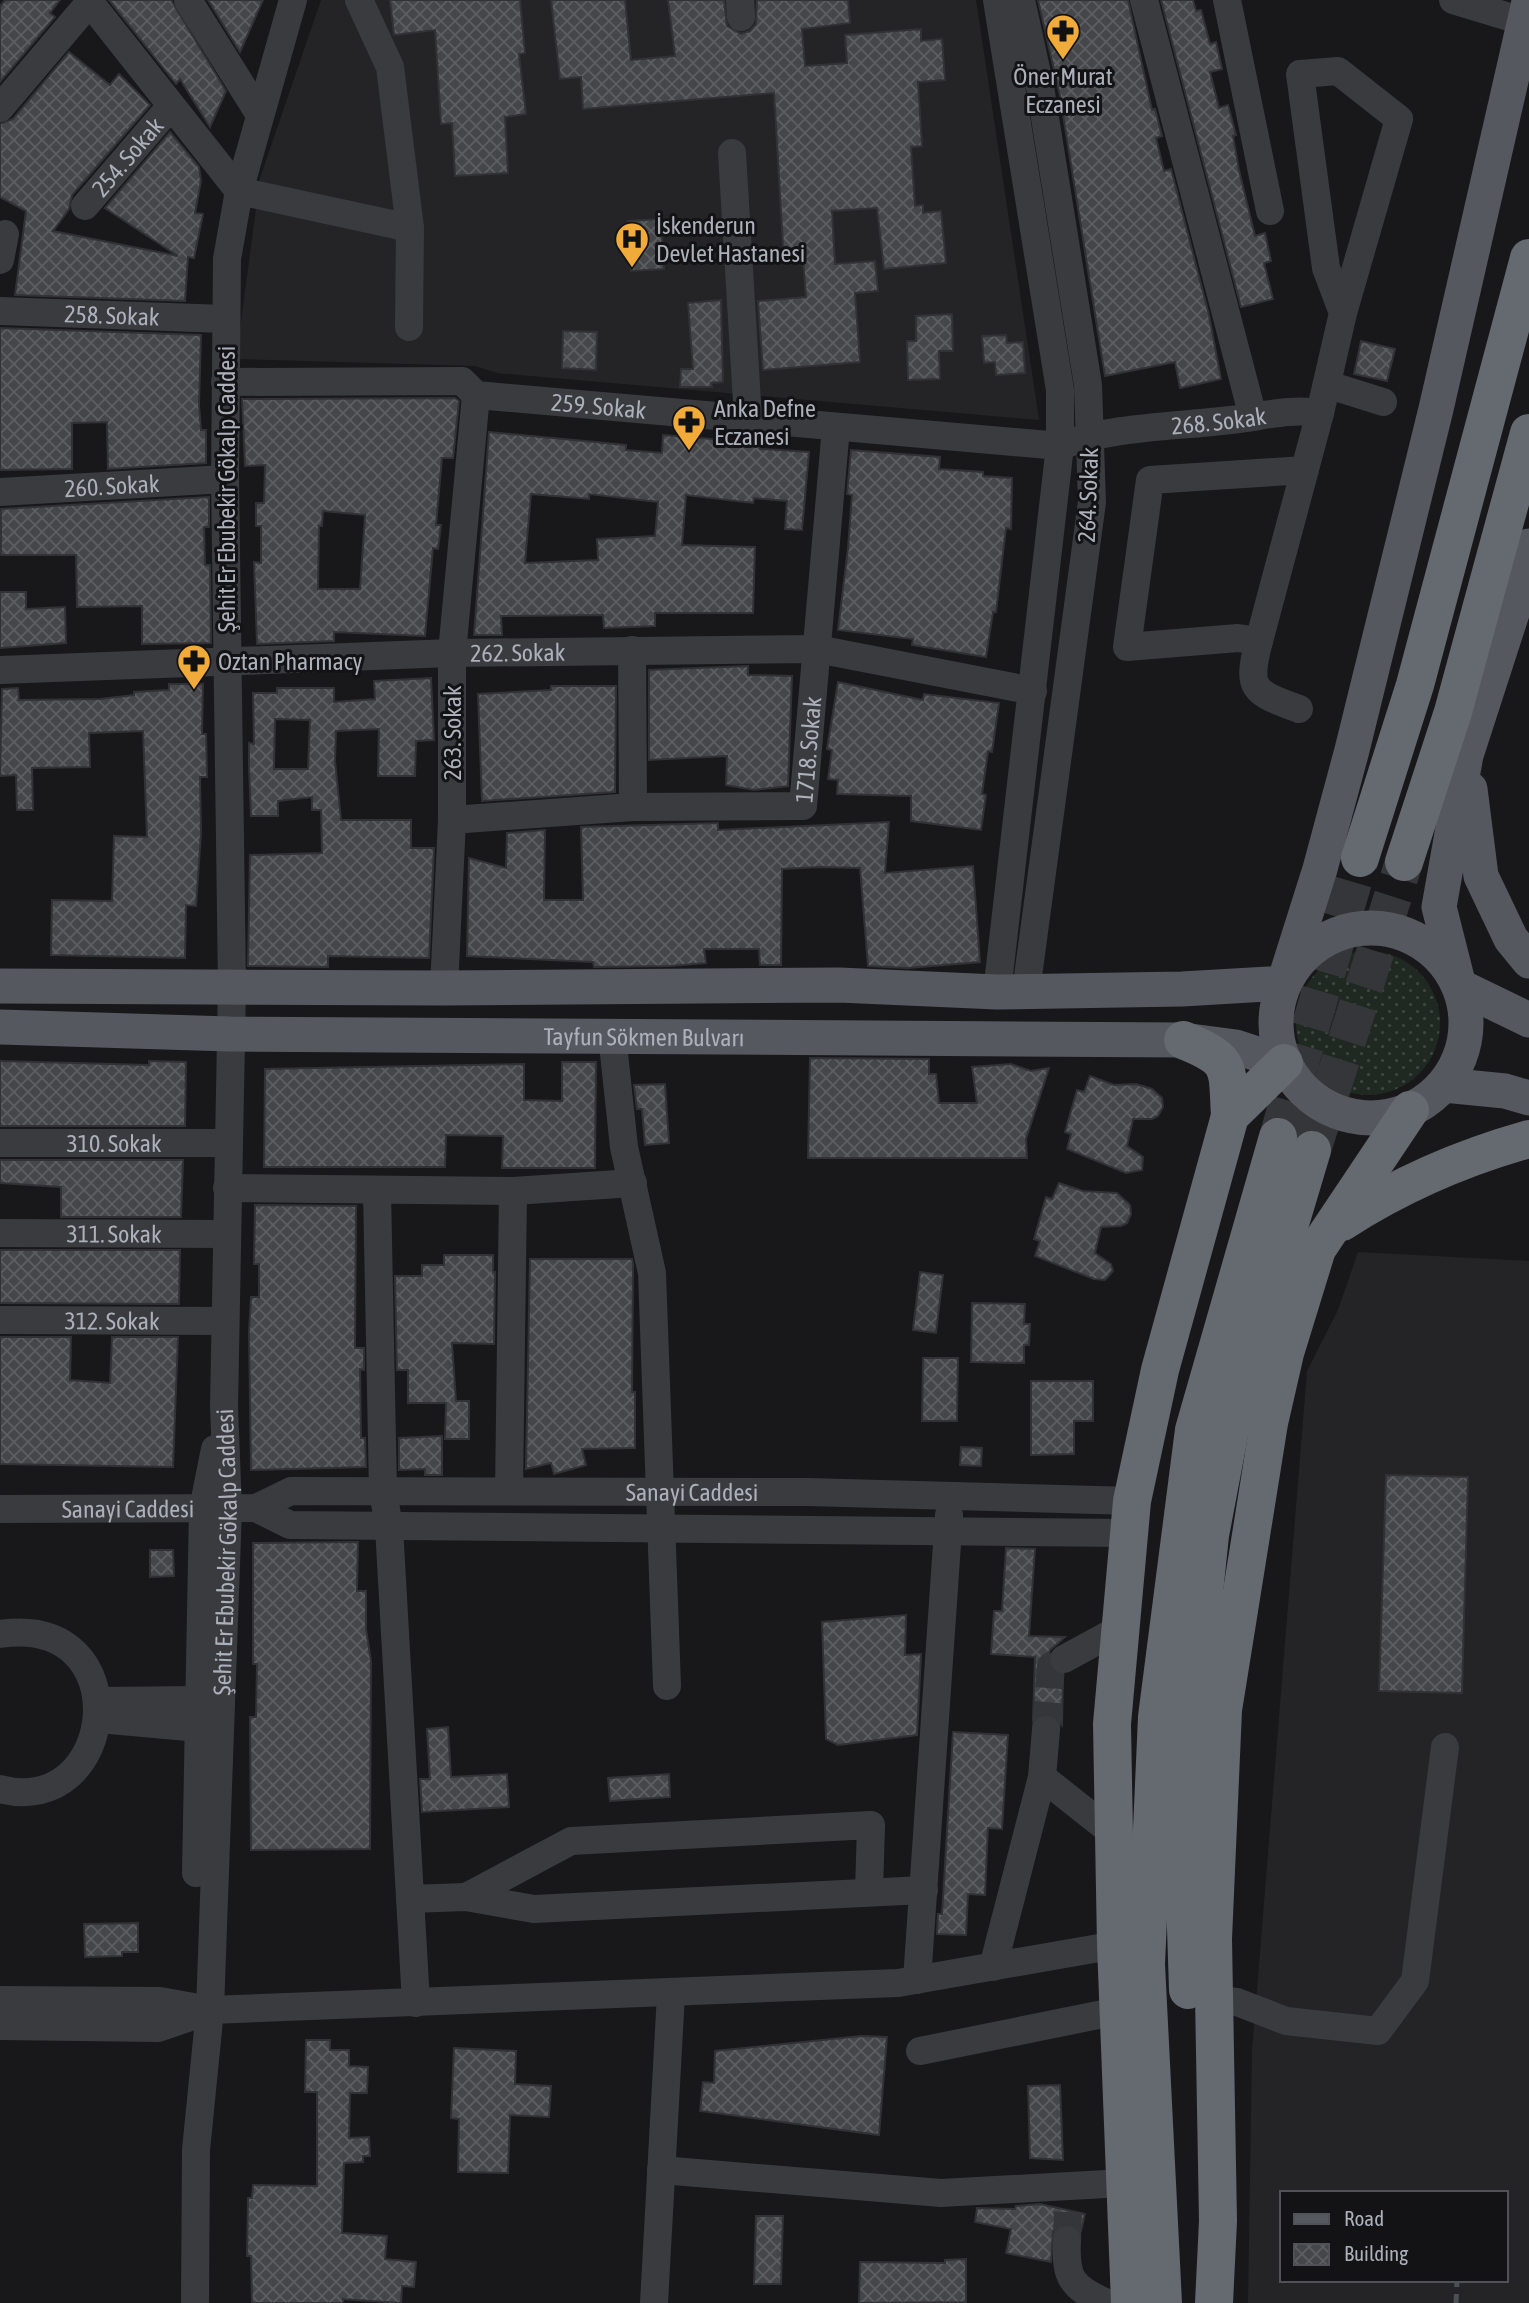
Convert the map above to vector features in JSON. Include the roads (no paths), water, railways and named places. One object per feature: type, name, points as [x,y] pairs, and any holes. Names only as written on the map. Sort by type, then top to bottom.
[{"type":"highway","points":[[1360,858],[1415,685],[1529,258]]},
{"type":"highway","points":[[1404,862],[1453,712],[1529,433]]},
{"type":"highway","points":[[1130,2303],[1118,2011],[1112,1724],[1131,1517],[1160,1370],[1230,1116],[1224,1063],[1214,1052],[1183,1040]]},
{"type":"highway","points":[[1230,1116],[1284,1063]]},
{"type":"highway","points":[[1214,2303],[1218,2221],[1213,1939],[1223,1710],[1269,1423],[1285,1353],[1317,1249],[1410,1110]]},
{"type":"highway","points":[[1317,1249],[1340,1223],[1416,1178],[1478,1153],[1529,1139]]},
{"type":"highway","points":[[1163,2303],[1146,1964],[1157,1717],[1194,1430],[1295,1144],[1233,1414],[1210,1535],[1183,1791],[1191,2093],[1205,2303]]},
{"type":"main road","points":[[1527,12],[1355,737],[1320,869],[1276,1009],[1276,1037],[1284,1063],[1297,1084],[1315,1101],[1337,1112],[1361,1118],[1386,1118],[1410,1110],[1444,1085],[1456,1068],[1465,1038],[1465,1006],[1439,907],[1466,755],[1514,607],[1529,546]]},
{"type":"main road","points":[[1466,755],[1481,876],[1511,939],[1529,961]]},
{"type":"main road","points":[[1284,983],[1302,957],[1327,938],[1357,928],[1389,929],[1418,939],[1443,959],[1459,986],[1529,1020]]},
{"type":"main road","name":"Tayfun Sökmen Bulvarı","points":[[0,985],[444,988],[839,985],[1011,992],[1182,989],[1284,983]]},
{"type":"main road","points":[[612,1035],[614,986]]},
{"type":"main road","name":"Tayfun Sökmen Bulvarı","points":[[0,1027],[230,1034],[1183,1040],[1236,1047],[1284,1063]]},
{"type":"main road","points":[[1444,1085],[1505,1091],[1529,1098]]},
{"type":"street","points":[[188,0],[260,115]]},
{"type":"street","name":"Şehit Er Ebubekir Gökalp Caddesi","points":[[195,2303],[196,2150],[210,2010],[229,1508],[224,1407],[232,986],[225,479],[227,259],[239,191],[293,0]]},
{"type":"street","points":[[359,0],[390,67],[410,228],[409,327]]},
{"type":"street","name":"264. Sokak","points":[[997,0],[1060,390],[1060,446],[1033,691],[1011,992]]},
{"type":"street","name":"264. Sokak","points":[[1011,992],[1093,502],[1088,385],[1040,87],[1021,0]]},
{"type":"street","points":[[1144,0],[1253,417]]},
{"type":"street","points":[[1227,0],[1270,211]]},
{"type":"street","points":[[1453,0],[1527,12]]},
{"type":"street","points":[[0,108],[89,1],[170,107],[239,191],[410,228]]},
{"type":"street","points":[[1299,709],[1262,695],[1254,685],[1251,672],[1329,385],[1343,313],[1399,119],[1338,71],[1300,74],[1326,268],[1343,313]]},
{"type":"street","name":"254. Sokak","points":[[85,206],[170,107]]},
{"type":"street","points":[[732,153],[748,419]]},
{"type":"street","name":"258. Sokak","points":[[0,312],[225,319]]},
{"type":"street","name":"259. Sokak","points":[[225,382],[463,381],[476,395],[1060,446]]},
{"type":"street","points":[[1329,385],[1382,402]]},
{"type":"street","name":"263. Sokak","points":[[444,988],[452,820],[452,653],[476,395]]},
{"type":"street","name":"268. Sokak","points":[[1060,446],[1090,435],[1253,417],[1297,409],[1320,413]]},
{"type":"street","name":"1718. Sokak","points":[[452,820],[633,807],[803,806],[836,427]]},
{"type":"street","points":[[1259,640],[1238,638],[1127,647],[1150,480],[1305,470]]},
{"type":"street","name":"260. Sokak","points":[[0,492],[225,479]]},
{"type":"street","name":"262. Sokak","points":[[0,670],[452,653],[817,649],[1033,691]]},
{"type":"street","points":[[632,650],[633,807]]},
{"type":"street","points":[[612,1035],[624,1147],[652,1273],[667,1686]]},
{"type":"street","name":"310. Sokak","points":[[0,1143],[228,1143]]},
{"type":"street","points":[[227,1188],[513,1191],[634,1183]]},
{"type":"street","points":[[377,1190],[383,1491],[388,1527],[416,2003]]},
{"type":"street","points":[[509,1491],[513,1191]]},
{"type":"street","name":"311. Sokak","points":[[0,1233],[227,1234]]},
{"type":"street","name":"312. Sokak","points":[[0,1320],[225,1321]]},
{"type":"street","name":"Sanayi Caddesi","points":[[0,1509],[229,1508],[291,1491],[661,1492],[951,1496],[1131,1517]]},
{"type":"street","points":[[917,1980],[951,1496]]},
{"type":"street","name":"Şehit Er Ebubekir Gökalp Caddesi","points":[[210,2010],[195,1953],[199,1700],[229,1508]]},
{"type":"street","name":"Sanayi Caddesi","points":[[229,1508],[290,1525],[388,1527],[948,1532],[1131,1517]]},
{"type":"street","points":[[1064,1659],[1121,1628]]},
{"type":"street","points":[[0,1634],[22,1631],[47,1636],[70,1649],[88,1669],[99,1710],[92,1745],[77,1767],[56,1783],[30,1791],[0,1789]]},
{"type":"street","points":[[99,1710],[199,1700]]},
{"type":"street","points":[[99,1710],[198,1728]]},
{"type":"street","points":[[993,1968],[1042,1777],[1046,1730]]},
{"type":"street","points":[[1215,2000],[1237,2002],[1286,2021],[1378,2031],[1415,1981],[1445,1747]]},
{"type":"street","points":[[1042,1777],[1114,1834]]},
{"type":"street","points":[[466,1898],[571,1841],[871,1825],[869,1892]]},
{"type":"street","points":[[410,1899],[466,1898],[534,1909],[924,1890]]},
{"type":"street","points":[[0,2000],[160,2001],[210,2010],[671,1994],[917,1980],[1116,1945]]},
{"type":"street","points":[[654,2303],[671,1994]]},
{"type":"street","points":[[0,2026],[158,2028],[210,2010]]},
{"type":"street","points":[[920,2050],[1118,2011]]},
{"type":"street","points":[[661,2170],[942,2193],[1068,2198],[1124,2183]]},
{"type":"street","points":[[1067,2240],[1066,2269],[1073,2281],[1091,2296],[1108,2303]]},
{"type":"tunnel","points":[[1278,1137],[1360,858]]},
{"type":"tunnel","points":[[1312,1150],[1404,862]]},
{"type":"tunnel","points":[[1046,1730],[1051,1666],[1064,1659]]},
{"type":"tunnel","points":[[1067,2240],[1068,2210]]},
{"type":"railway","points":[[1456,2303],[1457,2282]]},
{"type":"place","name":"Öner Murat Eczanesi","points":[[1063,61]]},
{"type":"place","name":"İskenderun Devlet Hastanesi","points":[[632,269]]},
{"type":"place","name":"Anka Defne Eczanesi","points":[[689,452]]},
{"type":"place","name":"Oztan Pharmacy","points":[[194,691]]}]
